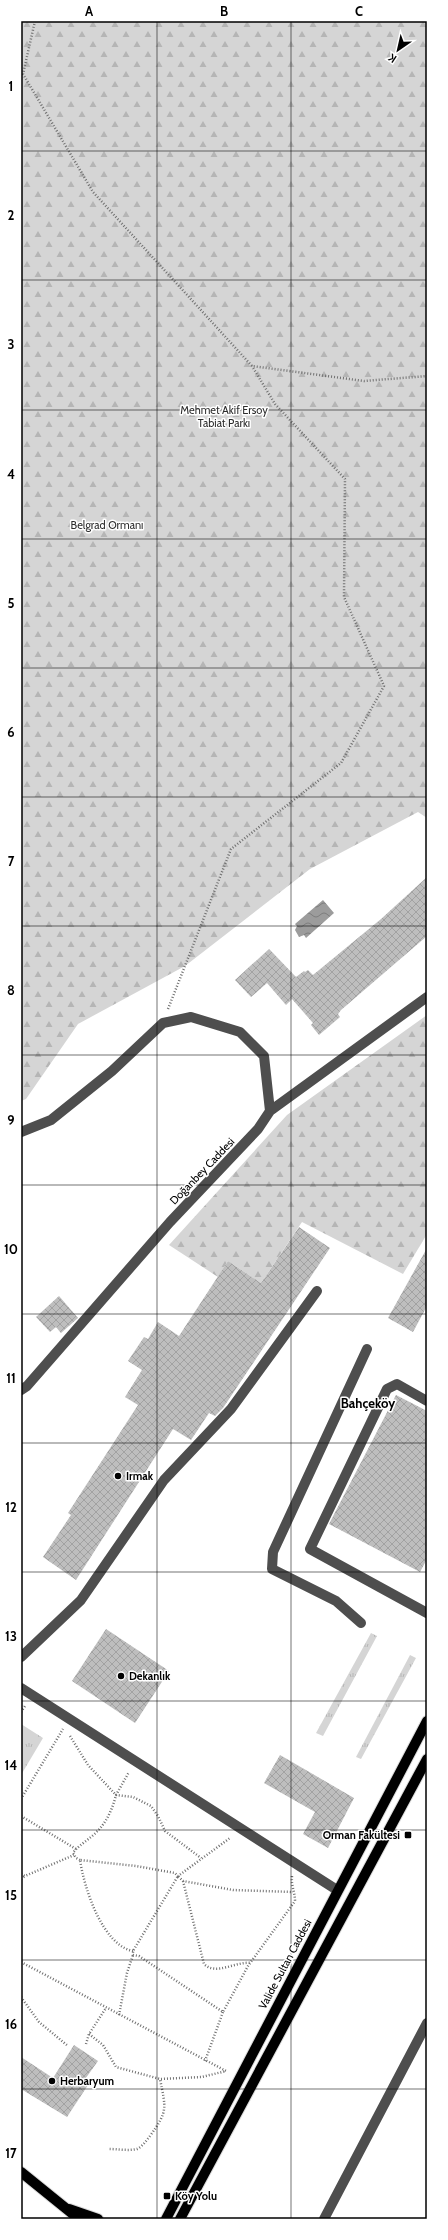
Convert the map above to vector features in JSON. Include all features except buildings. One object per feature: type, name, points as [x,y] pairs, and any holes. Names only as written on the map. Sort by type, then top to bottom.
[{"type":"main road","name":"Valide Sultan Caddesi","points":[[166,2219],[337,1890],[427,1721]]},
{"type":"main road","points":[[180,2219],[427,1760]]},
{"type":"main road","points":[[337,1890],[352,1897]]},
{"type":"main road","points":[[21,2172],[79,2219]]},
{"type":"main road","points":[[65,2207],[98,2219]]},
{"type":"street","name":"Doğanbey Caddesi","points":[[21,1390],[27,1386],[170,1222],[258,1129],[270,1111],[427,997]]},
{"type":"street","points":[[21,1132],[51,1120],[112,1071],[163,1023],[191,1018],[240,1032],[264,1056],[270,1111]]},
{"type":"street","points":[[21,1657],[81,1600],[164,1480],[231,1408],[317,1291]]},
{"type":"street","points":[[361,1623],[336,1601],[272,1569],[273,1552],[367,1349]]},
{"type":"street","points":[[427,1401],[397,1384],[387,1389],[310,1549],[427,1614]]},
{"type":"street","points":[[21,1688],[337,1890]]},
{"type":"street","points":[[324,2219],[427,2023]]},
{"type":"path","points":[[35,21],[23,74],[93,192],[252,366],[274,404],[345,479],[344,597],[384,686],[341,763],[230,849],[163,1023]]},
{"type":"path","points":[[252,366],[364,381],[427,376]]},
{"type":"path","points":[[21,1799],[65,1726],[88,1765],[116,1795],[133,1797],[151,1806],[158,1816],[165,1831],[201,1858]]},
{"type":"path","points":[[74,1855],[76,1848],[98,1831],[106,1821],[116,1795],[136,1761]]},
{"type":"path","points":[[21,1816],[76,1848]]},
{"type":"path","points":[[119,2015],[133,1951],[178,1876],[242,1829]]},
{"type":"path","points":[[74,1855],[80,1860],[136,1866],[175,1873],[183,1881],[204,1964],[215,1969],[244,1962],[251,1963]]},
{"type":"path","points":[[21,1879],[74,1855]]},
{"type":"path","points":[[80,1860],[89,1895],[104,1927],[120,1946],[133,1951]]},
{"type":"path","points":[[205,2061],[223,2012],[237,1983],[295,1901],[291,1879],[294,1862]]},
{"type":"path","points":[[21,1874],[25,1876]]},
{"type":"path","points":[[183,1881],[233,1890],[294,1892]]},
{"type":"path","points":[[133,1955],[139,1956],[223,2012]]},
{"type":"path","points":[[21,1962],[226,2071],[202,2077],[160,2079],[121,2070],[116,2067],[102,2045],[89,2034]]},
{"type":"path","points":[[21,1997],[39,2022],[68,2046]]},
{"type":"path","points":[[86,2044],[89,2034],[106,2008]]},
{"type":"path","points":[[109,2149],[139,2148],[150,2135],[164,2113],[164,2097],[160,2079]]},
{"type":"green space","name":"Mehmet Akif Ersoy Tabiat Parkı","points":[[21,21],[427,21],[427,818],[418,812],[310,869],[185,966],[78,1024],[26,1099],[21,1101]]},
{"type":"green space","points":[[427,1015],[427,1234],[403,1274],[302,1222],[261,1283],[228,1261],[218,1277],[169,1245],[287,1115]]},
{"type":"green space","points":[[371,1633],[377,1636],[323,1736],[316,1733]]},
{"type":"green space","points":[[410,1655],[416,1658],[361,1759],[356,1757]]},
{"type":"green space","points":[[21,1724],[43,1738],[21,1775]]},
{"type":"water","points":[[323,900],[334,913],[306,938],[304,935],[299,937],[295,930],[297,926],[295,924]]},
{"type":"place","name":"Irmak","points":[[118,1476]]},
{"type":"place","name":"Dekanlık","points":[[121,1676]]},
{"type":"place","name":"Orman Fakültesi","points":[[408,1835]]},
{"type":"place","name":"Herbaryum","points":[[52,2081]]},
{"type":"place","name":"Köy Yolu","points":[[167,2196]]},
{"type":"district","name":"Bahçeköy","points":[[368,1403]]},
{"type":"park label","name":"Belgrad Ormanı","points":[[107,525]]}]
